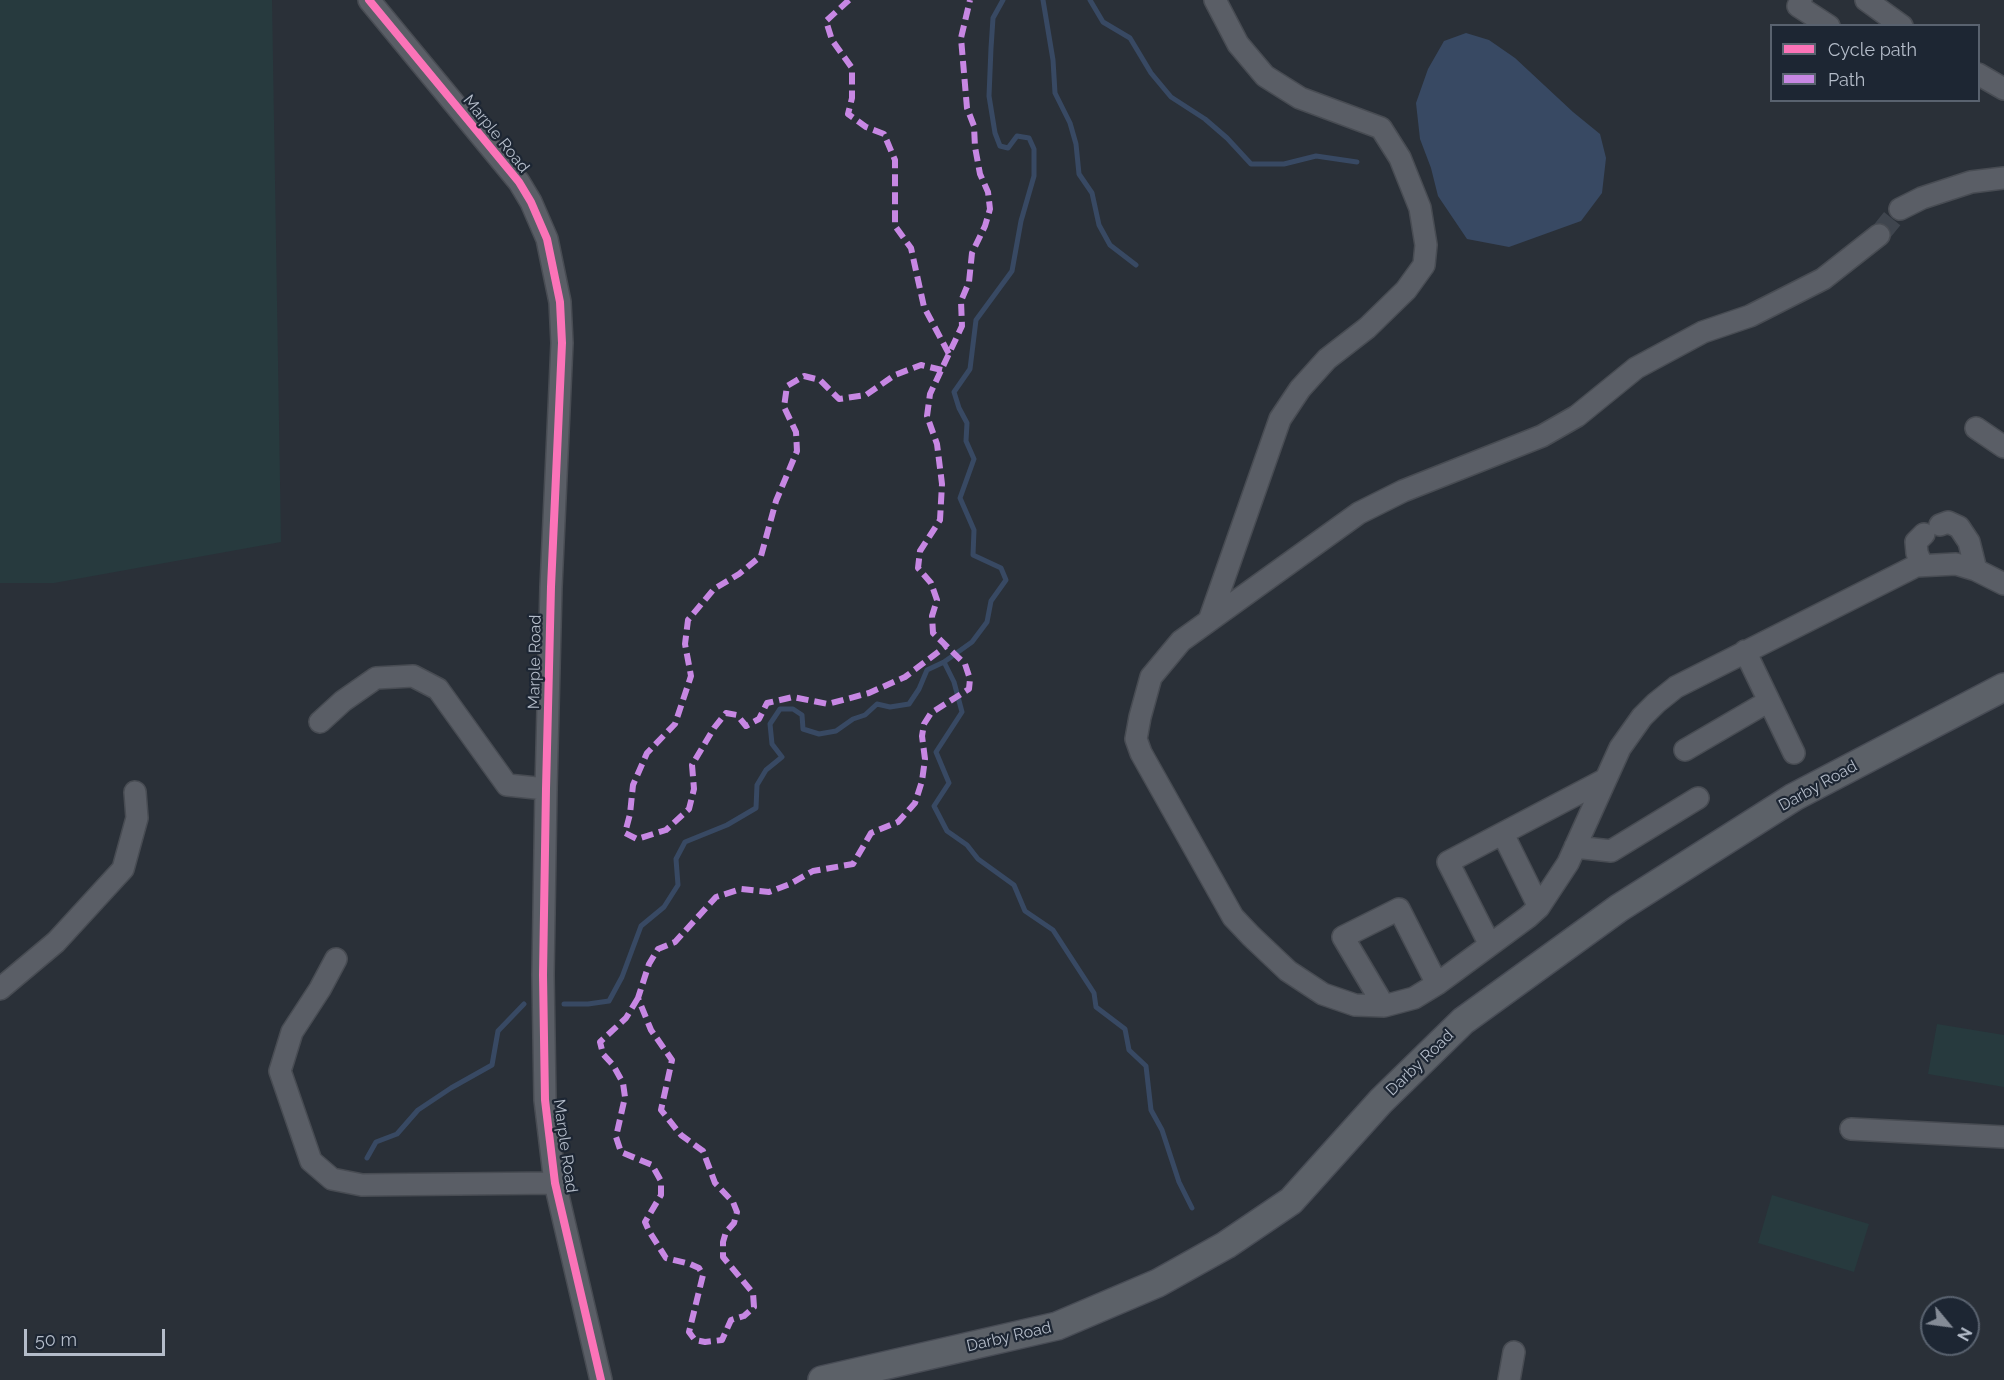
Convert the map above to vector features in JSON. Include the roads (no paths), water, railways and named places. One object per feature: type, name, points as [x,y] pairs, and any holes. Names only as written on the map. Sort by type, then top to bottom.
[{"type":"main road","name":"Darby Road","points":[[822,1380],[1058,1326],[1158,1283],[1226,1245],[1291,1201],[1381,1101],[1463,1021],[1619,908],[1794,797],[2004,687]]},
{"type":"street","name":"Marple Road","points":[[369,0],[519,182],[547,239],[554,266],[560,302],[562,343],[551,587],[546,789],[543,975],[544,1100],[555,1183],[601,1380]]},
{"type":"street","points":[[1209,621],[1280,419],[1300,389],[1327,359],[1367,328],[1406,291],[1424,265],[1426,245],[1420,208],[1400,158],[1382,128],[1300,98],[1265,76],[1238,44],[1215,0]]},
{"type":"street","points":[[1802,0],[1798,6],[1826,24]]},
{"type":"street","points":[[1866,0],[1898,24]]},
{"type":"street","points":[[1980,75],[2004,89]]},
{"type":"street","points":[[1900,209],[1922,198],[1971,182],[2004,178]]},
{"type":"street","points":[[1880,235],[1823,279],[1750,316],[1703,332],[1636,368],[1577,416],[1542,436],[1403,491],[1359,513],[1181,640],[1151,677],[1136,739],[1140,753],[1233,917],[1251,936],[1288,971],[1323,994],[1355,1005],[1384,1006],[1414,998],[1437,984],[1539,907],[1568,863],[1620,748],[1642,717],[1676,687],[1903,571],[1922,565],[1956,564],[1976,570],[2004,585]]},
{"type":"street","points":[[1976,428],[2004,447]]},
{"type":"street","points":[[1922,565],[1917,553],[1916,542],[1932,529],[1948,522],[1959,527],[1970,542],[1976,570]]},
{"type":"street","points":[[1745,651],[1794,753]]},
{"type":"street","points":[[320,722],[343,701],[376,678],[412,676],[438,689],[507,785],[546,789]]},
{"type":"street","points":[[1685,750],[1769,701]]},
{"type":"street","points":[[1490,945],[1448,862],[1606,779]]},
{"type":"street","points":[[0,989],[56,942],[123,869],[137,818],[135,792]]},
{"type":"street","points":[[1575,847],[1611,851],[1698,798]]},
{"type":"street","points":[[1503,834],[1539,907]]},
{"type":"street","points":[[1384,1006],[1343,937],[1399,909],[1437,984]]},
{"type":"street","points":[[336,959],[292,1032],[280,1071],[311,1161],[332,1179],[362,1185],[555,1183]]},
{"type":"street","points":[[1851,1129],[2004,1137]]},
{"type":"street","points":[[1509,1380],[1514,1352]]},
{"type":"water","points":[[1466,33],[1489,40],[1515,58],[1600,134],[1606,158],[1602,193],[1581,221],[1509,247],[1467,239],[1438,196],[1420,139],[1416,103],[1428,69],[1444,41]]},
{"type":"waterway","points":[[1003,0],[993,18],[991,48],[989,96],[995,133],[1000,146],[1008,148],[1017,136],[1029,138],[1034,149],[1034,176],[1021,221],[1012,271],[976,320],[970,369],[954,392],[967,423],[966,441],[974,459],[960,498],[974,530],[973,555],[1001,568],[1006,580],[991,601],[987,622],[972,642],[944,662],[954,682],[962,712],[936,752],[949,783],[934,806],[947,831],[967,845],[978,859],[1014,885],[1025,911],[1053,930],[1094,993],[1096,1007],[1125,1029],[1129,1050],[1146,1066],[1151,1110],[1162,1130],[1179,1182],[1192,1208]]},
{"type":"waterway","points":[[1043,0],[1053,60],[1055,93],[1070,123],[1076,144],[1079,174],[1092,193],[1099,225],[1110,245],[1136,265]]},
{"type":"waterway","points":[[1090,0],[1103,22],[1130,38],[1151,73],[1171,97],[1205,119],[1227,138],[1251,164],[1284,164],[1316,156],[1357,162]]},
{"type":"waterway","points":[[564,1004],[609,1001],[622,977],[641,926],[664,907],[678,885],[676,859],[685,842],[727,825],[756,808],[757,785],[766,770],[782,757],[772,744],[770,724],[780,709],[793,709],[802,715],[803,729],[819,734],[836,731],[853,719],[865,715],[877,704],[890,707],[909,704],[919,689],[927,670],[944,662]]},
{"type":"waterway","points":[[367,1158],[376,1142],[397,1134],[418,1110],[492,1065],[498,1031],[524,1004]]},
{"type":"tunnel","points":[[1879,235],[1900,209]]}]
